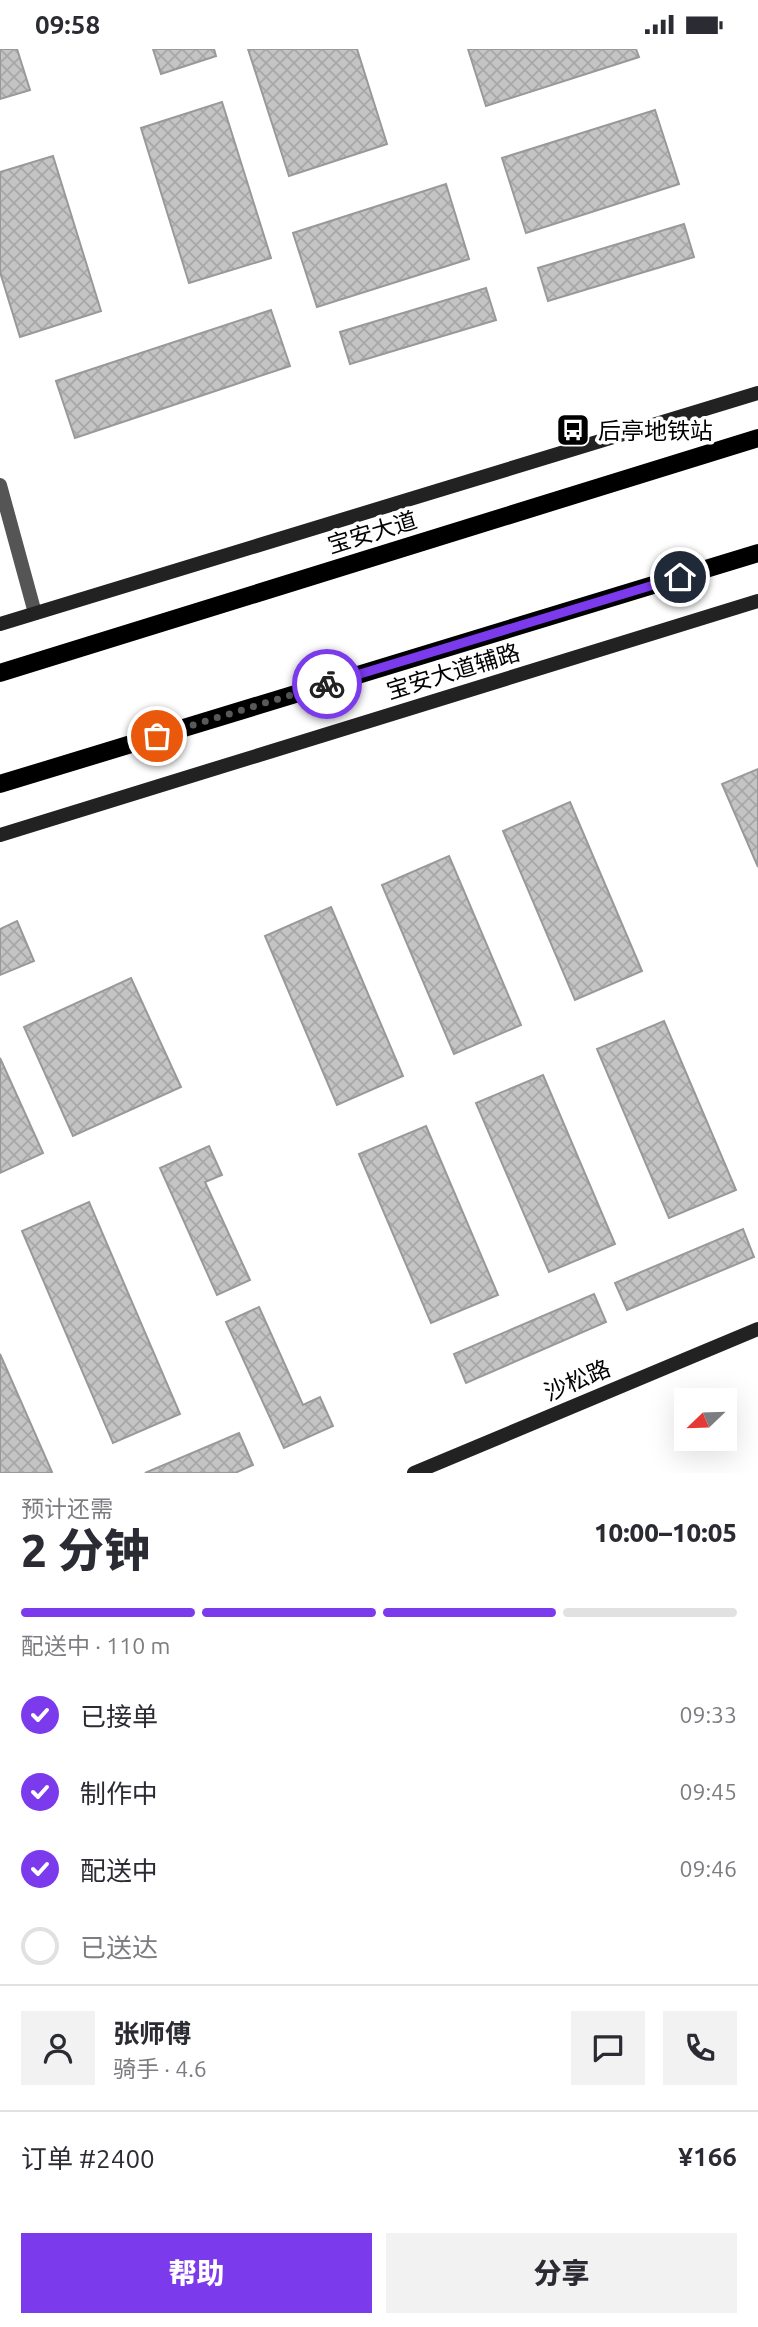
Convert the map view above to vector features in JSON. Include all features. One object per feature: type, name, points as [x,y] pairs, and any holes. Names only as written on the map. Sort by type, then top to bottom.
[{"type":"main road","points":[[0,624],[758,393]]},
{"type":"main road","name":"宝安大道","points":[[0,673],[758,438]]},
{"type":"main road","points":[[0,784],[758,553]]},
{"type":"main road","name":"宝安大道辅路","points":[[0,835],[758,601]]},
{"type":"main road","name":"沙松路","points":[[414,1473],[436,1469],[758,1329]]},
{"type":"street","points":[[0,485],[35,613]]},
{"type":"building","points":[[0,49],[17,49],[30,90],[0,99]]},
{"type":"building","points":[[153,49],[214,49],[216,56],[161,74]]},
{"type":"building","points":[[248,49],[357,49],[387,144],[289,176]]},
{"type":"building","points":[[468,49],[636,49],[639,57],[486,106]]},
{"type":"building","points":[[222,102],[271,258],[189,283],[141,128]]},
{"type":"building","points":[[655,110],[679,184],[526,233],[502,158]]},
{"type":"building","points":[[53,156],[101,311],[20,337],[0,272],[0,172]]},
{"type":"building","points":[[446,184],[469,259],[317,307],[293,233]]},
{"type":"building","points":[[684,224],[694,257],[548,301],[538,268]]},
{"type":"building","points":[[486,288],[496,320],[350,364],[340,332]]},
{"type":"building","points":[[271,310],[290,366],[75,438],[56,381]]},
{"type":"building","points":[[758,769],[758,867],[722,784]]},
{"type":"building","points":[[570,802],[642,971],[575,1000],[503,831]]},
{"type":"building","points":[[449,856],[521,1025],[454,1054],[382,885]]},
{"type":"building","points":[[331,907],[403,1076],[337,1105],[265,936]]},
{"type":"building","points":[[17,921],[34,961],[0,975],[0,929]]},
{"type":"building","points":[[131,978],[181,1087],[73,1136],[24,1027]]},
{"type":"building","points":[[664,1021],[736,1190],[669,1218],[597,1049]]},
{"type":"building","points":[[0,1058],[43,1153],[0,1173]]},
{"type":"building","points":[[543,1075],[615,1244],[549,1272],[476,1103]]},
{"type":"building","points":[[426,1126],[498,1295],[431,1323],[359,1154]]},
{"type":"building","points":[[209,1146],[222,1175],[205,1182],[250,1280],[217,1295],[160,1168]]},
{"type":"building","points":[[89,1202],[180,1414],[113,1443],[22,1231]]},
{"type":"building","points":[[743,1229],[754,1257],[627,1310],[615,1283]]},
{"type":"building","points":[[594,1294],[606,1322],[466,1383],[454,1354]]},
{"type":"building","points":[[259,1307],[303,1405],[320,1397],[333,1426],[284,1448],[226,1322]]},
{"type":"building","points":[[0,1354],[52,1472],[50,1473],[0,1473]]},
{"type":"building","points":[[239,1433],[253,1465],[235,1473],[145,1473]]},
{"type":"way so far","points":[[157,736],[327,684]]},
{"type":"place","name":"后亭地铁站","points":[[573,430]]},
{"type":"route","points":[[327,684],[680,577]]}]
